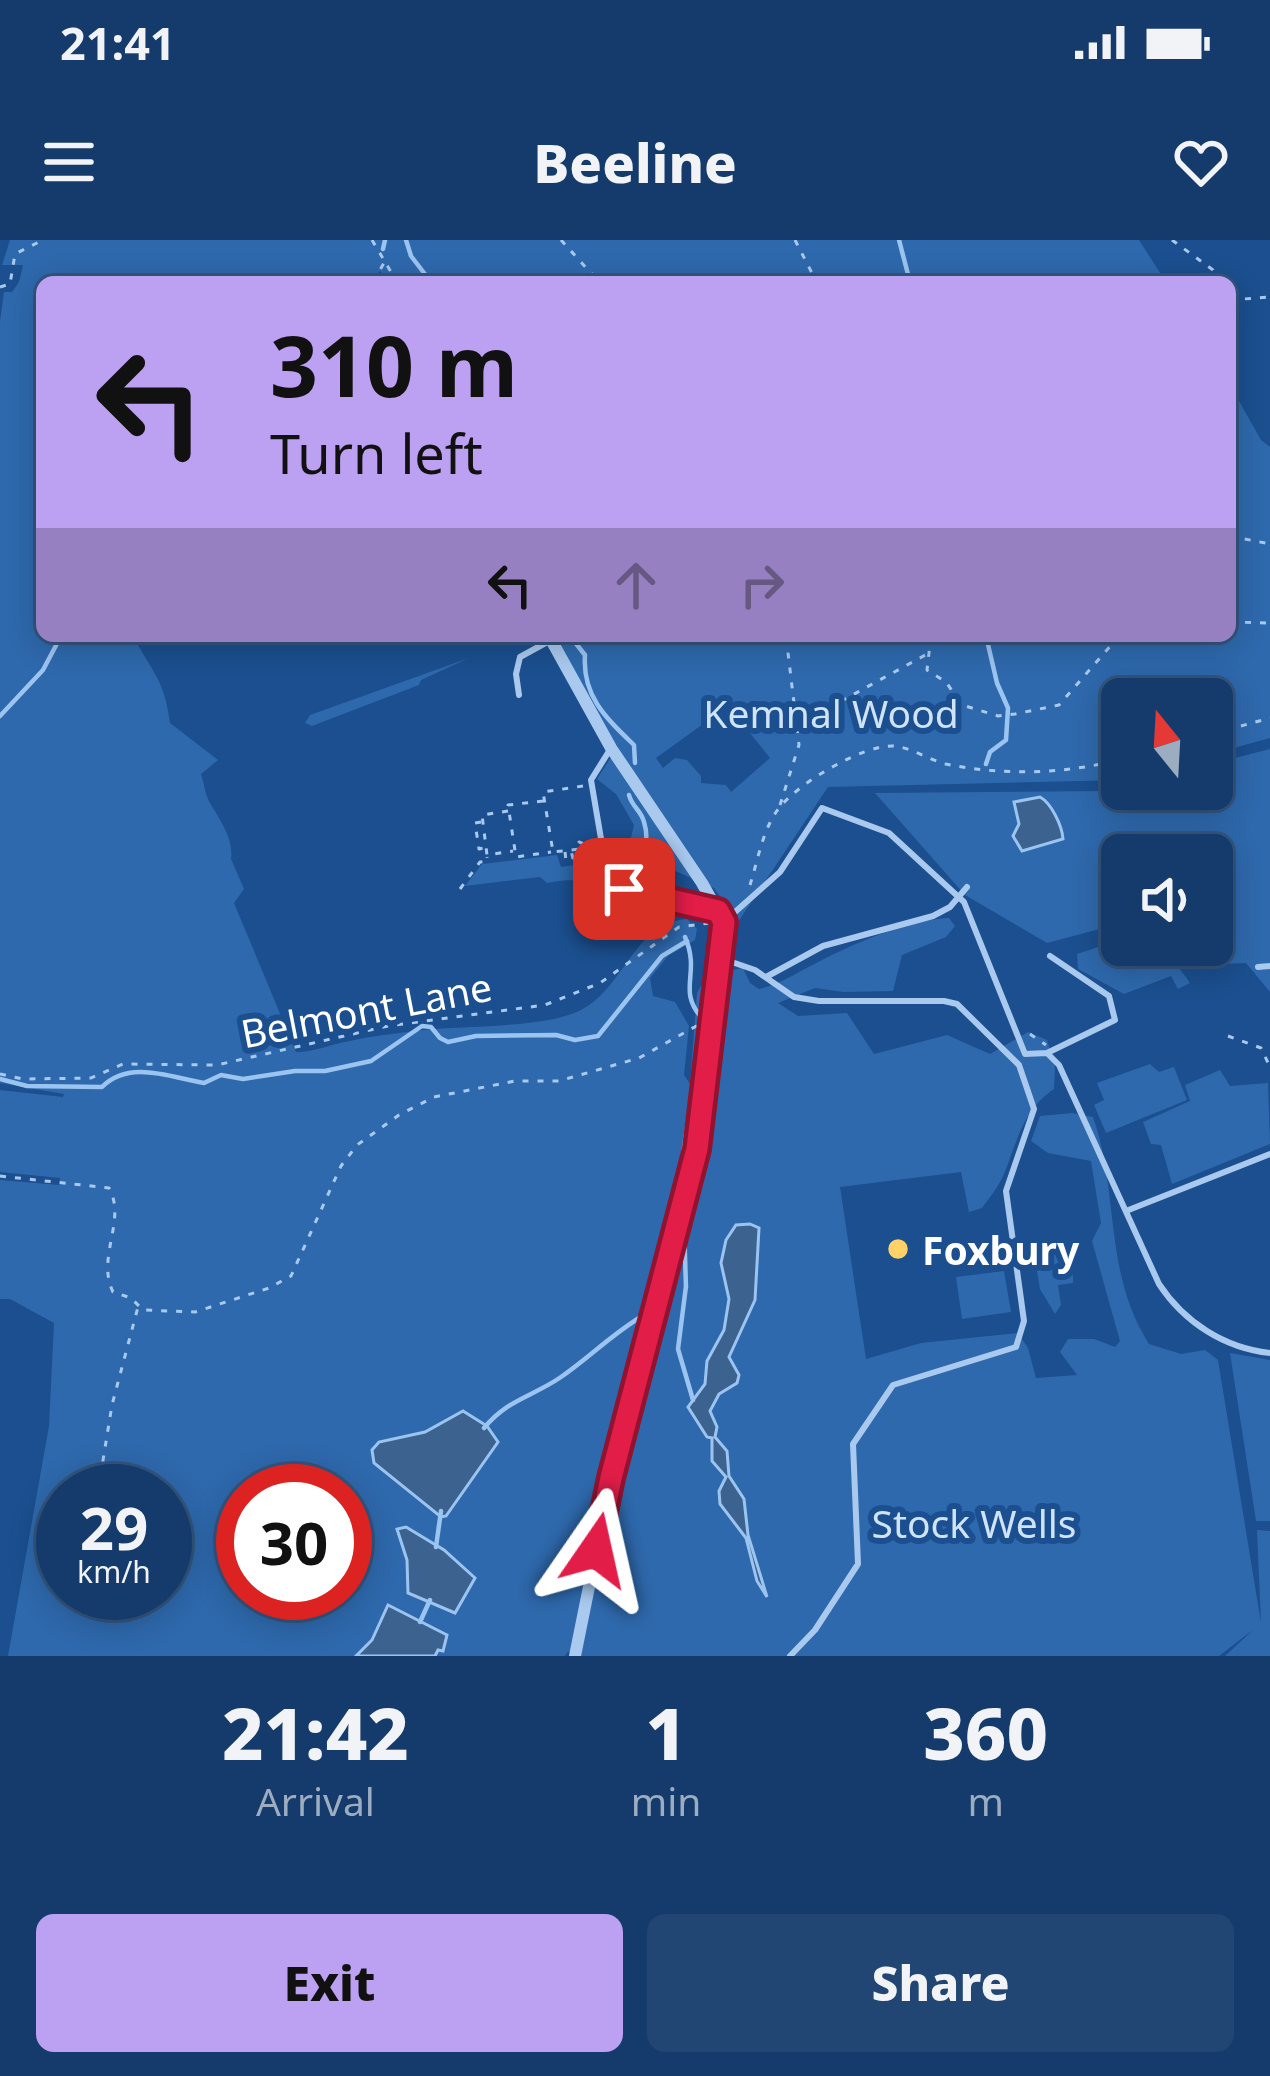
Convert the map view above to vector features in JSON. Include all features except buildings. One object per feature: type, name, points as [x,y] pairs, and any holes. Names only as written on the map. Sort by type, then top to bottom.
[{"type":"street","points":[[552,642],[611,748],[721,917],[721,958],[697,1149],[611,1478],[575,1656]]},
{"type":"lane","points":[[519,695],[520,658],[544,642]]},
{"type":"lane","points":[[611,748],[591,785],[607,874],[624,889],[721,917],[781,872],[822,808],[889,832],[959,898],[1025,1054],[1048,1052],[1115,1020],[1109,995],[1050,956]]},
{"type":"lane","points":[[766,977],[823,946],[919,922],[950,907],[967,887]]},
{"type":"lane","points":[[721,958],[766,977],[794,997],[957,1004],[1019,1065],[1034,1109],[1006,1191],[1024,1321],[1016,1347],[892,1385],[853,1444],[858,1564],[815,1630],[790,1656]]},
{"type":"lane","points":[[1258,967],[1270,966]]},
{"type":"lane","points":[[1048,1052],[1059,1065],[1172,1305],[1211,1334],[1246,1350],[1270,1353]]},
{"type":"lane","points":[[1126,1211],[1270,1154]]},
{"type":"path","points":[[0,287],[10,284],[15,254],[43,240]]},
{"type":"path","points":[[372,240],[393,276]]},
{"type":"path","points":[[561,240],[594,276]]},
{"type":"path","points":[[795,240],[813,276]]},
{"type":"path","points":[[1172,240],[1216,276]]},
{"type":"path","points":[[377,276],[385,262]]},
{"type":"path","points":[[1236,300],[1270,297]]},
{"type":"path","points":[[1236,537],[1270,544]]},
{"type":"path","points":[[1236,622],[1270,623]]},
{"type":"path","points":[[746,898],[799,746],[787,642]]},
{"type":"path","points":[[931,642],[927,670],[946,682],[962,705],[999,715],[1059,705],[1113,643],[1121,642]]},
{"type":"path","points":[[798,718],[845,699],[929,653]]},
{"type":"path","points":[[1233,728],[1270,718]]},
{"type":"path","points":[[780,807],[856,754],[894,746],[944,764],[1018,772],[1101,762]]},
{"type":"path","points":[[553,852],[543,793],[591,785]]},
{"type":"path","points":[[544,800],[508,805],[516,857],[599,845]]},
{"type":"path","points":[[460,889],[480,862],[488,861],[482,815],[509,811]]},
{"type":"path","points":[[583,850],[586,864]]},
{"type":"path","points":[[487,855],[515,851]]},
{"type":"path","name":"Belmont Lane","points":[[0,1073],[23,1079],[91,1078],[123,1064],[217,1065],[388,1026],[545,1005],[601,983],[679,927],[721,917]]},
{"type":"path","points":[[0,1176],[109,1188],[116,1204],[104,1269],[113,1292],[143,1310],[195,1312],[291,1276],[341,1166],[357,1145],[399,1115],[434,1097],[515,1081],[559,1081],[639,1058],[715,1016]]},
{"type":"path","points":[[1026,1035],[1036,1035],[1048,1052]]},
{"type":"path","points":[[1228,1036],[1261,1048],[1270,1067]]},
{"type":"path","points":[[102,1464],[112,1405],[139,1305]]},
{"type":"green space","name":"Stock Wells","points":[[10,240],[1139,240],[1162,276],[383,276],[380,271],[375,276],[36,276],[36,642],[136,642],[161,686],[170,723],[218,760],[201,774],[244,889],[234,903],[296,1052],[390,1034],[563,1017],[595,1001],[654,932],[687,919],[697,929],[695,940],[668,956],[650,978],[653,996],[675,1002],[689,1026],[684,1075],[690,1084],[697,993],[707,975],[743,968],[759,989],[883,933],[949,918],[955,926],[946,937],[902,955],[893,991],[815,988],[778,1003],[798,1016],[847,1013],[874,1054],[947,1035],[990,1054],[1028,1032],[1047,1040],[1055,1067],[1054,1089],[1028,1117],[1002,1178],[982,1208],[969,1212],[961,1172],[840,1187],[866,1359],[921,1343],[1018,1333],[1028,1348],[1036,1378],[1077,1375],[1060,1352],[1068,1339],[1094,1339],[1115,1347],[1120,1341],[1092,1241],[1101,1223],[1091,1161],[1048,1153],[1031,1141],[1040,1116],[1072,1113],[1093,1117],[1107,1175],[1118,1261],[1134,1316],[1149,1344],[1181,1354],[1205,1350],[1218,1360],[1261,1623],[1257,1530],[1270,1531],[1270,1656],[1225,1656],[1254,1629],[1219,1656],[573,1656],[568,1651],[565,1656],[8,1656],[36,1499],[36,1620],[192,1620],[192,1464],[42,1464],[54,1323],[10,1299],[0,1299],[0,1180],[59,1185],[60,1178],[0,1172],[0,1090],[64,1094],[0,1083],[0,321],[4,292],[12,292],[23,265],[2,265]]},
{"type":"green space","name":"Kemnal Wood","points":[[1236,396],[1261,440],[1270,447],[1270,738],[1233,748],[1233,678],[1101,678],[1101,780],[828,787],[738,922],[714,888],[664,866],[640,878],[623,871],[634,825],[616,794],[597,779],[617,748],[546,642],[1236,642]],"holes":[[[728,706],[770,758],[731,792],[726,785],[701,783],[701,776],[687,760],[675,758],[663,768],[656,758]]]},
{"type":"green space","points":[[469,658],[419,685],[312,726],[305,723],[310,715]]},
{"type":"green space","points":[[1270,749],[1270,992],[1246,963],[1233,964],[1233,834],[1101,834],[1101,929],[1047,943],[965,895],[875,793],[1101,791],[1101,810],[1233,810],[1233,759]]},
{"type":"green space","points":[[597,848],[602,872],[634,900],[625,905],[578,881],[547,883],[540,877],[465,886],[482,864],[557,855],[561,867],[587,863],[588,849]]},
{"type":"green space","points":[[1101,946],[1101,966],[1176,966],[1190,983],[1178,989],[1171,976],[1124,994],[1078,969],[1077,954]]},
{"type":"green space","points":[[1150,1064],[1159,1072],[1174,1067],[1187,1100],[1106,1133],[1094,1105],[1104,1100],[1097,1083]]},
{"type":"green space","points":[[1220,1070],[1230,1086],[1268,1083],[1270,1144],[1172,1184],[1161,1145],[1151,1144],[1143,1122],[1190,1101],[1185,1085]]},
{"type":"green space","points":[[1043,1246],[1073,1256],[1073,1283],[1058,1285],[1061,1305],[1055,1314],[1040,1289],[1034,1253]]},
{"type":"green space","points":[[1004,1271],[1011,1312],[962,1319],[956,1277]]},
{"type":"green space","points":[[1230,1353],[1270,1360],[1270,1521],[1256,1521]]},
{"type":"shaded area","points":[[1040,797],[1055,815],[1063,839],[1022,851],[1013,836],[1019,824],[1014,802]]},
{"type":"shaded area","points":[[736,1225],[759,1228],[755,1300],[729,1357],[739,1375],[737,1383],[719,1394],[710,1411],[717,1427],[715,1437],[727,1451],[729,1476],[744,1499],[748,1535],[767,1597],[757,1581],[746,1538],[720,1504],[719,1491],[726,1477],[712,1461],[712,1438],[688,1407],[705,1384],[707,1361],[724,1330],[729,1299],[721,1263],[726,1240]]},
{"type":"shaded area","points":[[463,1411],[487,1426],[498,1442],[441,1517],[374,1463],[372,1450],[379,1442],[425,1432]]},
{"type":"shaded area","points":[[406,1527],[444,1550],[475,1578],[455,1613],[408,1593],[407,1560],[397,1529]]},
{"type":"shaded area","points":[[388,1605],[447,1635],[443,1651],[435,1656],[356,1656],[372,1640]]},
{"type":"waterway","points":[[383,249],[385,240]]},
{"type":"waterway","points":[[406,240],[426,276]]},
{"type":"waterway","points":[[899,240],[908,276]]},
{"type":"waterway","points":[[0,716],[43,670],[58,642]]},
{"type":"waterway","points":[[575,642],[585,655],[592,694],[634,745],[635,763]]},
{"type":"waterway","points":[[986,764],[990,752],[1006,740],[1008,708],[987,642]]},
{"type":"waterway","points":[[629,795],[644,822],[645,863],[656,882]]},
{"type":"waterway","points":[[685,937],[691,961],[691,998],[701,1017]]},
{"type":"waterway","points":[[0,1079],[27,1086],[102,1087],[138,1072],[204,1083],[221,1075],[243,1079],[325,1071],[371,1061],[422,1026],[431,1027],[448,1042],[476,1036],[556,1035],[575,1040],[598,1036],[662,956],[687,941]]},
{"type":"waterway","points":[[680,1175],[701,1031]]},
{"type":"waterway","points":[[684,1223],[686,1288]]},
{"type":"waterway","points":[[686,1286],[678,1349],[693,1400]]},
{"type":"waterway","points":[[484,1428],[644,1315]]},
{"type":"waterway","points":[[436,1547],[441,1511]]},
{"type":"waterway","points":[[420,1622],[430,1600]]},
{"type":"place","name":"Foxbury","points":[[898,1249]]},
{"type":"route","points":[[596,1550],[697,1149],[724,922],[718,911],[624,889]]}]
